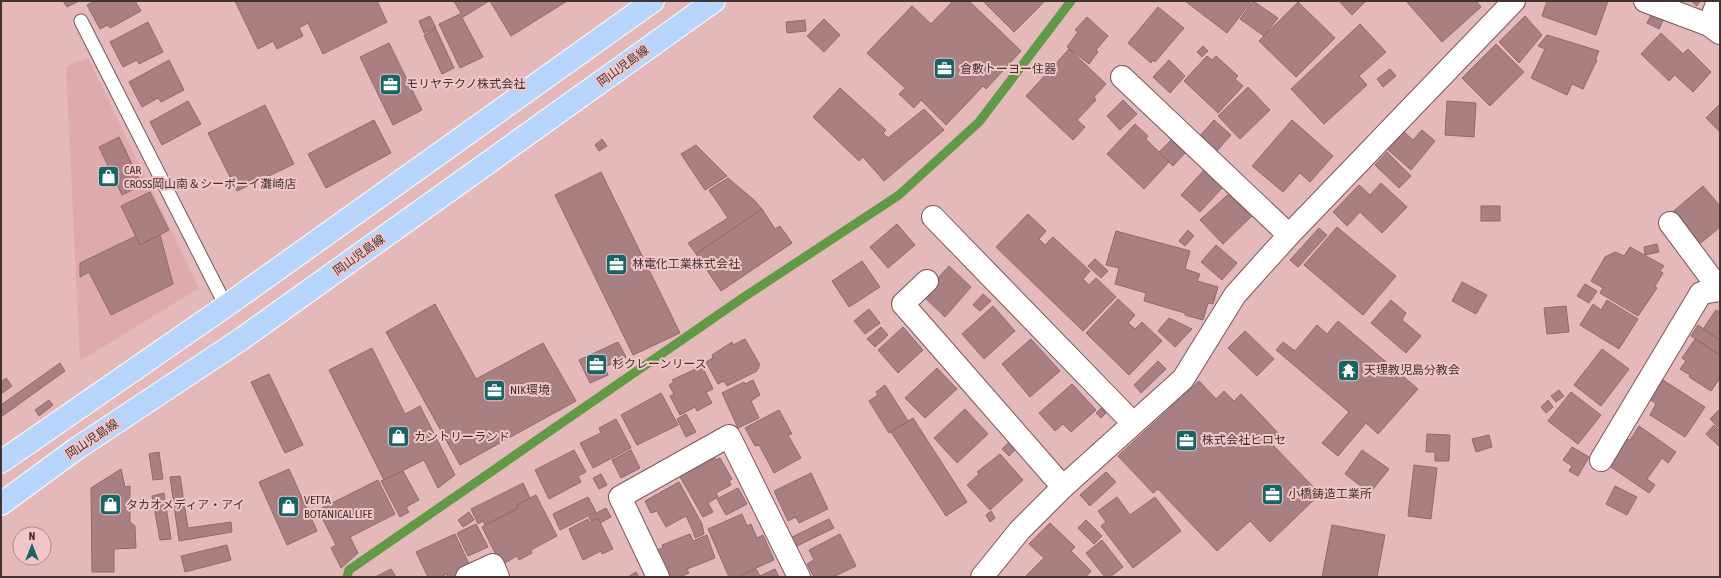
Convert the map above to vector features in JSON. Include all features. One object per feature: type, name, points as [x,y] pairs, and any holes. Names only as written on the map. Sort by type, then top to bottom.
[{"type":"main road","points":[[1,462],[226,306],[653,1]]},
{"type":"main road","name":"岡山児島線","points":[[1,504],[76,449],[240,340],[714,1]]},
{"type":"main road","points":[[554,73],[574,101]]},
{"type":"street","points":[[982,577],[1020,530],[1063,487],[1184,378],[1236,295],[1289,235],[1514,1]]},
{"type":"street","points":[[1645,1],[1714,29],[1718,1]]},
{"type":"street","points":[[1122,78],[1289,235]]},
{"type":"street","points":[[933,217],[1134,423]]},
{"type":"street","points":[[1601,460],[1701,293],[1720,290],[1670,223]]},
{"type":"street","points":[[927,281],[903,304],[1063,487]]},
{"type":"street","points":[[658,577],[620,497],[729,436],[799,577]]},
{"type":"street","points":[[467,577],[493,565],[498,577]]},
{"type":"lane","points":[[81,21],[226,306]]},
{"type":"shaded area","name":"CAR CROSS岡山南＆シーボーイ灘崎店","points":[[88,58],[199,288],[80,361],[66,66]]},
{"type":"building","points":[[63,1],[79,1],[67,7]]},
{"type":"building","points":[[95,1],[135,1],[141,11],[110,28],[108,25],[100,29],[87,5]]},
{"type":"building","points":[[235,1],[377,1],[387,22],[323,54],[308,23],[299,28],[303,36],[277,49],[273,41],[258,49]]},
{"type":"building","points":[[454,1],[489,1],[463,17]]},
{"type":"building","points":[[490,1],[567,1],[511,36]]},
{"type":"building","name":"倉敷トーヨー住器","points":[[953,1],[969,1],[1021,51],[986,89],[983,86],[946,125],[921,100],[914,108],[899,94],[905,88],[867,53],[912,6],[931,24]]},
{"type":"building","points":[[983,1],[1045,1],[1014,32]]},
{"type":"building","points":[[1185,1],[1247,1],[1250,3],[1227,33]]},
{"type":"building","points":[[1253,1],[1278,18],[1264,36],[1240,19]]},
{"type":"building","points":[[1339,1],[1366,1],[1352,15]]},
{"type":"building","points":[[1406,1],[1476,1],[1481,7],[1442,42]]},
{"type":"building","points":[[1547,1],[1608,1],[1596,35],[1542,16]]},
{"type":"building","points":[[1691,1],[1700,1],[1697,6]]},
{"type":"building","points":[[1298,2],[1335,38],[1296,77],[1259,41]]},
{"type":"building","points":[[1158,7],[1184,28],[1155,62],[1153,60],[1151,63],[1128,43]]},
{"type":"building","points":[[1654,9],[1666,14],[1659,29],[1647,23]]},
{"type":"building","points":[[460,14],[483,57],[460,68],[439,24]]},
{"type":"building","points":[[430,16],[436,28],[424,33],[419,21]]},
{"type":"building","points":[[1525,16],[1542,35],[1519,63],[1499,42]]},
{"type":"building","points":[[1087,17],[1108,36],[1096,50],[1098,52],[1089,64],[1067,47],[1078,32],[1075,30]]},
{"type":"building","points":[[824,19],[840,35],[824,52],[807,36]]},
{"type":"building","points":[[805,20],[806,31],[787,33],[786,22]]},
{"type":"building","points":[[148,22],[163,52],[139,64],[137,60],[123,67],[110,42]]},
{"type":"building","points":[[1360,24],[1386,52],[1359,76],[1367,85],[1324,124],[1291,89]]},
{"type":"building","points":[[436,29],[454,68],[442,74],[424,35]]},
{"type":"building","points":[[1661,33],[1683,54],[1688,49],[1711,72],[1693,92],[1675,75],[1669,81],[1641,54]]},
{"type":"building","points":[[1547,35],[1599,51],[1595,60],[1597,60],[1583,89],[1572,84],[1567,95],[1531,78],[1545,49],[1538,46]]},
{"type":"building","name":"モリヤテクノ株式会社","points":[[389,43],[422,110],[393,125],[360,57]]},
{"type":"building","points":[[1496,44],[1524,72],[1490,106],[1462,78]]},
{"type":"building","points":[[1203,46],[1208,51],[1202,57],[1197,52]]},
{"type":"building","points":[[1069,49],[1106,84],[1094,97],[1096,100],[1077,120],[1085,127],[1073,140],[1026,96]]},
{"type":"building","points":[[1207,56],[1212,60],[1216,56],[1238,76],[1235,79],[1243,86],[1218,113],[1184,81]]},
{"type":"building","points":[[169,60],[184,90],[161,102],[158,98],[142,107],[129,82]]},
{"type":"building","points":[[1169,60],[1185,76],[1170,93],[1153,77]]},
{"type":"building","points":[[1390,69],[1396,76],[1383,87],[1377,79]]},
{"type":"building","points":[[1248,87],[1270,110],[1240,139],[1218,116]]},
{"type":"building","points":[[840,88],[886,130],[883,133],[888,138],[924,109],[944,130],[884,181],[863,157],[859,161],[813,117]]},
{"type":"building","points":[[1123,100],[1137,114],[1120,130],[1107,116]]},
{"type":"building","points":[[188,101],[201,124],[162,145],[150,122]]},
{"type":"building","points":[[1447,101],[1476,103],[1474,137],[1445,135]]},
{"type":"building","points":[[1720,104],[1720,132],[1706,118]]},
{"type":"building","points":[[265,105],[294,164],[237,191],[208,133]]},
{"type":"building","points":[[374,120],[391,153],[326,188],[308,154]]},
{"type":"building","points":[[1214,120],[1231,135],[1216,152],[1199,137]]},
{"type":"building","points":[[1292,120],[1333,156],[1310,182],[1300,173],[1283,192],[1252,166]]},
{"type":"building","points":[[1135,124],[1148,136],[1146,139],[1169,162],[1144,189],[1107,154]]},
{"type":"building","points":[[1422,130],[1435,141],[1411,170],[1387,149],[1403,131],[1413,140]]},
{"type":"building","points":[[119,137],[142,185],[122,195],[99,147]]},
{"type":"building","points":[[602,139],[607,146],[599,151],[595,145]]},
{"type":"building","points":[[1171,140],[1185,153],[1173,166],[1159,152]]},
{"type":"building","points":[[696,145],[727,176],[705,190],[681,154]]},
{"type":"building","points":[[1387,152],[1411,176],[1399,188],[1375,165]]},
{"type":"building","points":[[1204,170],[1223,187],[1200,212],[1181,195]]},
{"type":"building","name":"林電化工業株式会社","points":[[601,172],[680,333],[633,355],[555,195]]},
{"type":"building","points":[[728,178],[754,200],[762,209],[696,254],[688,243],[728,218],[709,190]]},
{"type":"building","points":[[1381,183],[1407,207],[1382,233],[1360,212],[1347,226],[1333,212],[1359,185],[1370,195]]},
{"type":"building","points":[[1703,186],[1720,206],[1720,227],[1696,247],[1669,215]]},
{"type":"building","points":[[1233,190],[1255,213],[1223,244],[1200,220]]},
{"type":"building","points":[[150,192],[169,230],[140,245],[121,206]]},
{"type":"building","points":[[1481,206],[1500,206],[1500,221],[1481,221]]},
{"type":"building","points":[[762,209],[775,229],[780,226],[792,243],[721,291],[696,254]]},
{"type":"building","points":[[1028,214],[1046,231],[1039,239],[1045,245],[1053,237],[1090,271],[1083,279],[1089,285],[1096,278],[1116,297],[1083,331],[996,247]]},
{"type":"building","points":[[897,224],[915,245],[888,268],[870,247]]},
{"type":"building","points":[[1337,227],[1396,276],[1363,315],[1304,265]]},
{"type":"building","points":[[1319,228],[1327,235],[1298,267],[1290,260]]},
{"type":"building","points":[[1188,230],[1194,236],[1185,246],[1179,241]]},
{"type":"building","points":[[1116,231],[1190,251],[1185,269],[1200,274],[1197,281],[1218,287],[1213,304],[1208,303],[1203,320],[1144,301],[1146,293],[1115,284],[1119,268],[1106,265]]},
{"type":"building","points":[[160,235],[173,284],[111,315],[89,272],[80,277],[80,263],[136,236],[140,245]]},
{"type":"building","points":[[1657,244],[1659,252],[1645,255],[1644,247]]},
{"type":"building","points":[[1216,245],[1237,263],[1222,280],[1201,262]]},
{"type":"building","points":[[1630,247],[1664,266],[1660,271],[1663,273],[1655,286],[1657,288],[1638,316],[1600,293],[1603,288],[1591,281],[1605,257],[1615,252],[1624,256]]},
{"type":"building","points":[[1095,259],[1108,271],[1101,278],[1088,266]]},
{"type":"building","points":[[862,261],[880,287],[849,307],[832,281]]},
{"type":"building","points":[[949,266],[971,287],[945,317],[922,295]]},
{"type":"building","points":[[1462,282],[1487,295],[1476,314],[1452,301]]},
{"type":"building","points":[[1585,284],[1597,291],[1589,303],[1577,296]]},
{"type":"building","points":[[983,294],[991,301],[980,311],[973,305]]},
{"type":"building","points":[[1118,299],[1135,315],[1128,323],[1135,329],[1142,322],[1162,341],[1129,375],[1086,333]]},
{"type":"building","points":[[1391,300],[1406,313],[1402,320],[1421,336],[1406,353],[1371,323]]},
{"type":"building","points":[[1607,300],[1638,319],[1619,349],[1580,325],[1593,304],[1601,310]]},
{"type":"building","name":"NIK環境","points":[[435,304],[476,379],[543,343],[576,401],[460,465],[386,332]]},
{"type":"building","points":[[993,306],[1015,331],[984,359],[962,334]]},
{"type":"building","points":[[1566,306],[1569,332],[1547,334],[1544,308]]},
{"type":"building","points":[[869,309],[880,323],[865,334],[854,321]]},
{"type":"building","points":[[1716,310],[1720,312],[1720,340],[1703,329]]},
{"type":"building","points":[[1169,318],[1192,329],[1175,347],[1158,331]]},
{"type":"building","name":"天理教児島分教会","points":[[1338,321],[1418,389],[1378,434],[1366,423],[1338,456],[1322,443],[1349,412],[1276,350],[1283,342],[1295,351],[1317,325],[1327,334]]},
{"type":"building","points":[[1698,325],[1720,340],[1720,355],[1691,336]]},
{"type":"building","points":[[881,327],[888,335],[875,347],[867,339]]},
{"type":"building","points":[[903,327],[923,350],[898,373],[878,350]]},
{"type":"building","points":[[1245,331],[1274,359],[1257,376],[1228,348]]},
{"type":"building","points":[[745,339],[760,365],[758,366],[759,368],[757,371],[727,386],[724,381],[718,384],[706,362],[713,358],[712,355],[732,342],[733,345]]},
{"type":"building","points":[[1031,339],[1060,371],[1030,397],[1002,364]]},
{"type":"building","points":[[1695,339],[1720,355],[1720,378],[1711,391],[1689,377],[1690,375],[1680,369],[1686,361],[1682,358]]},
{"type":"building","name":"杉クレーンリース","points":[[618,342],[626,357],[605,367],[608,375],[590,383],[579,360]]},
{"type":"building","name":"カントリーランド","points":[[372,348],[405,414],[420,406],[455,475],[438,488],[424,460],[384,480],[329,370]]},
{"type":"building","points":[[1602,349],[1629,369],[1601,406],[1574,385]]},
{"type":"building","points":[[1158,361],[1166,369],[1141,393],[1134,385]]},
{"type":"building","points":[[60,363],[65,371],[1,417],[1,405]]},
{"type":"building","points":[[702,366],[713,389],[706,392],[712,403],[697,411],[695,407],[680,415],[670,396],[674,394],[669,385],[674,382],[672,380]]},
{"type":"building","points":[[937,368],[957,389],[925,418],[905,398]]},
{"type":"building","points":[[269,374],[303,445],[285,453],[251,382]]},
{"type":"building","points":[[6,378],[12,386],[1,394],[1,382]]},
{"type":"building","points":[[753,380],[760,395],[751,401],[759,418],[738,428],[722,393],[744,382],[745,384]]},
{"type":"building","points":[[1663,380],[1705,407],[1685,437],[1650,415],[1656,404],[1650,399]]},
{"type":"building","points":[[1199,381],[1216,399],[1224,391],[1234,401],[1241,394],[1280,435],[1271,443],[1320,494],[1270,542],[1250,521],[1217,551],[1158,489],[1153,493],[1118,456]]},
{"type":"building","points":[[1072,384],[1096,410],[1071,432],[1063,424],[1055,431],[1039,413]]},
{"type":"building","points":[[885,385],[908,421],[889,433],[869,401],[878,395],[876,392]]},
{"type":"building","points":[[1559,390],[1564,396],[1556,402],[1551,396]]},
{"type":"building","points":[[1571,392],[1601,415],[1578,444],[1548,421]]},
{"type":"building","points":[[661,393],[678,425],[637,445],[621,415]]},
{"type":"building","points":[[49,400],[53,405],[39,416],[35,410]]},
{"type":"building","points":[[1548,400],[1553,407],[1546,413],[1541,407]]},
{"type":"building","points":[[1101,408],[1106,413],[1101,418],[1096,413]]},
{"type":"building","points":[[965,409],[988,434],[957,463],[934,438]]},
{"type":"building","points":[[1720,409],[1720,429],[1710,419]]},
{"type":"building","points":[[779,410],[792,434],[788,435],[801,458],[774,473],[759,445],[755,446],[745,428]]},
{"type":"building","points":[[686,414],[696,432],[686,437],[677,419]]},
{"type":"building","points":[[913,418],[967,502],[946,516],[891,432]]},
{"type":"building","points":[[616,419],[631,448],[593,468],[580,443],[601,433],[599,428]]},
{"type":"building","points":[[1714,425],[1720,431],[1720,447],[1706,434]]},
{"type":"building","points":[[1639,426],[1676,452],[1668,463],[1662,458],[1647,479],[1655,485],[1649,493],[1608,465],[1627,439],[1630,440]]},
{"type":"building","points":[[1427,434],[1450,435],[1449,461],[1435,461],[1435,452],[1426,452]]},
{"type":"building","points":[[1489,435],[1492,447],[1476,452],[1472,439]]},
{"type":"building","points":[[1010,441],[1017,448],[1009,456],[1002,449]]},
{"type":"building","points":[[1572,447],[1589,457],[1578,476],[1569,471],[1572,466],[1563,460]]},
{"type":"building","points":[[574,450],[586,472],[578,476],[581,482],[549,499],[535,470]]},
{"type":"building","points":[[631,450],[640,468],[621,478],[612,460]]},
{"type":"building","points":[[1362,450],[1389,469],[1370,493],[1345,474]]},
{"type":"building","points":[[159,452],[163,479],[153,480],[149,454]]},
{"type":"building","points":[[1000,454],[1023,480],[990,510],[967,485],[979,474],[977,472]]},
{"type":"building","points":[[713,455],[716,460],[720,458],[732,479],[729,481],[731,485],[716,493],[718,497],[708,503],[713,512],[703,517],[679,475]]},
{"type":"building","points":[[1414,465],[1437,468],[1431,519],[1408,516]]},
{"type":"building","name":"タカオメディア・アイ","points":[[121,469],[125,487],[130,486],[130,522],[135,526],[136,548],[114,549],[114,572],[92,572],[91,488]]},
{"type":"building","name":"VETTA BOTANICAL LIFE","points":[[289,469],[317,531],[287,545],[259,482]]},
{"type":"building","points":[[403,471],[419,500],[406,507],[409,512],[400,517],[381,481]]},
{"type":"building","points":[[1106,472],[1116,482],[1090,506],[1080,495]]},
{"type":"building","points":[[811,473],[828,509],[799,523],[796,517],[788,521],[774,491]]},
{"type":"building","points":[[601,474],[607,485],[599,489],[593,478]]},
{"type":"building","points":[[180,476],[188,528],[231,522],[232,532],[179,541],[170,477]]},
{"type":"building","points":[[378,480],[395,514],[350,537],[358,553],[341,568],[331,548],[336,545],[318,510]]},
{"type":"building","points":[[679,482],[702,524],[704,534],[695,538],[686,516],[666,527],[657,511],[651,513],[645,501]]},
{"type":"building","points":[[523,483],[530,498],[517,505],[518,508],[485,525],[483,521],[478,524],[471,509]]},
{"type":"building","points":[[1615,486],[1637,497],[1627,515],[1606,504]]},
{"type":"building","points":[[738,488],[747,504],[726,515],[717,499]]},
{"type":"building","points":[[164,493],[171,539],[160,540],[152,496]]},
{"type":"building","points":[[536,495],[557,536],[531,550],[532,553],[519,560],[517,556],[501,565],[482,527],[518,509],[517,505]]},
{"type":"building","points":[[588,497],[596,512],[560,530],[553,514]]},
{"type":"building","points":[[1117,497],[1130,515],[1155,497],[1181,531],[1133,568],[1101,526],[1106,522],[1098,511]]},
{"type":"building","points":[[606,508],[611,517],[600,523],[598,518],[591,521],[589,517]]},
{"type":"building","points":[[991,511],[995,518],[990,522],[986,515]]},
{"type":"building","points":[[469,512],[474,520],[463,527],[458,520]]},
{"type":"building","points":[[742,514],[747,526],[751,524],[757,538],[763,535],[774,560],[736,577],[729,577],[708,529]]},
{"type":"building","points":[[598,518],[613,549],[602,554],[601,551],[583,560],[569,529],[588,519],[589,523]]},
{"type":"building","points":[[829,519],[834,528],[795,547],[790,538]]},
{"type":"building","points":[[1086,520],[1102,536],[1094,544],[1078,528]]},
{"type":"building","points":[[1050,523],[1075,547],[1071,551],[1091,571],[1086,577],[1025,577],[1044,558],[1029,544]]},
{"type":"building","points":[[476,524],[488,547],[468,556],[457,533]]},
{"type":"building","points":[[1332,525],[1385,535],[1377,577],[1322,577]]},
{"type":"building","points":[[455,534],[471,568],[457,577],[448,577],[447,574],[441,577],[428,577],[416,552]]},
{"type":"building","points":[[690,534],[693,541],[707,535],[715,558],[687,569],[689,573],[680,577],[670,577],[657,550],[663,548],[662,545]]},
{"type":"building","points":[[840,534],[856,566],[833,577],[814,577],[807,564],[814,560],[809,550]]},
{"type":"building","points":[[1102,540],[1123,567],[1110,577],[1105,577],[1086,553]]},
{"type":"building","points":[[227,545],[231,560],[185,572],[181,556]]},
{"type":"building","points":[[391,569],[396,577],[375,577]]},
{"type":"building","points":[[756,569],[760,576],[775,569],[779,577],[739,577]]},
{"type":"building","points":[[636,572],[639,577],[628,577]]},
{"type":"waterway","points":[[347,577],[349,570],[741,299],[899,195],[979,122],[1071,1]]},
{"type":"place","name":"倉敷トーヨー住器","points":[[944,69]]},
{"type":"place","name":"モリヤテクノ株式会社","points":[[391,84]]},
{"type":"place","name":"CAR CROSS岡山南＆シーボーイ灘崎店","points":[[108,177]]},
{"type":"place","name":"林電化工業株式会社","points":[[617,264]]},
{"type":"place","name":"杉クレーンリース","points":[[596,364]]},
{"type":"place","name":"天理教児島分教会","points":[[1348,370]]},
{"type":"place","name":"NIK環境","points":[[494,390]]},
{"type":"place","name":"カントリーランド","points":[[399,437]]},
{"type":"place","name":"株式会社ヒロセ","points":[[1187,440]]},
{"type":"place","name":"小橋鋳造工業所","points":[[1272,494]]},
{"type":"place","name":"タカオメディア・アイ","points":[[111,505]]},
{"type":"place","name":"VETTA BOTANICAL LIFE","points":[[288,507]]}]
